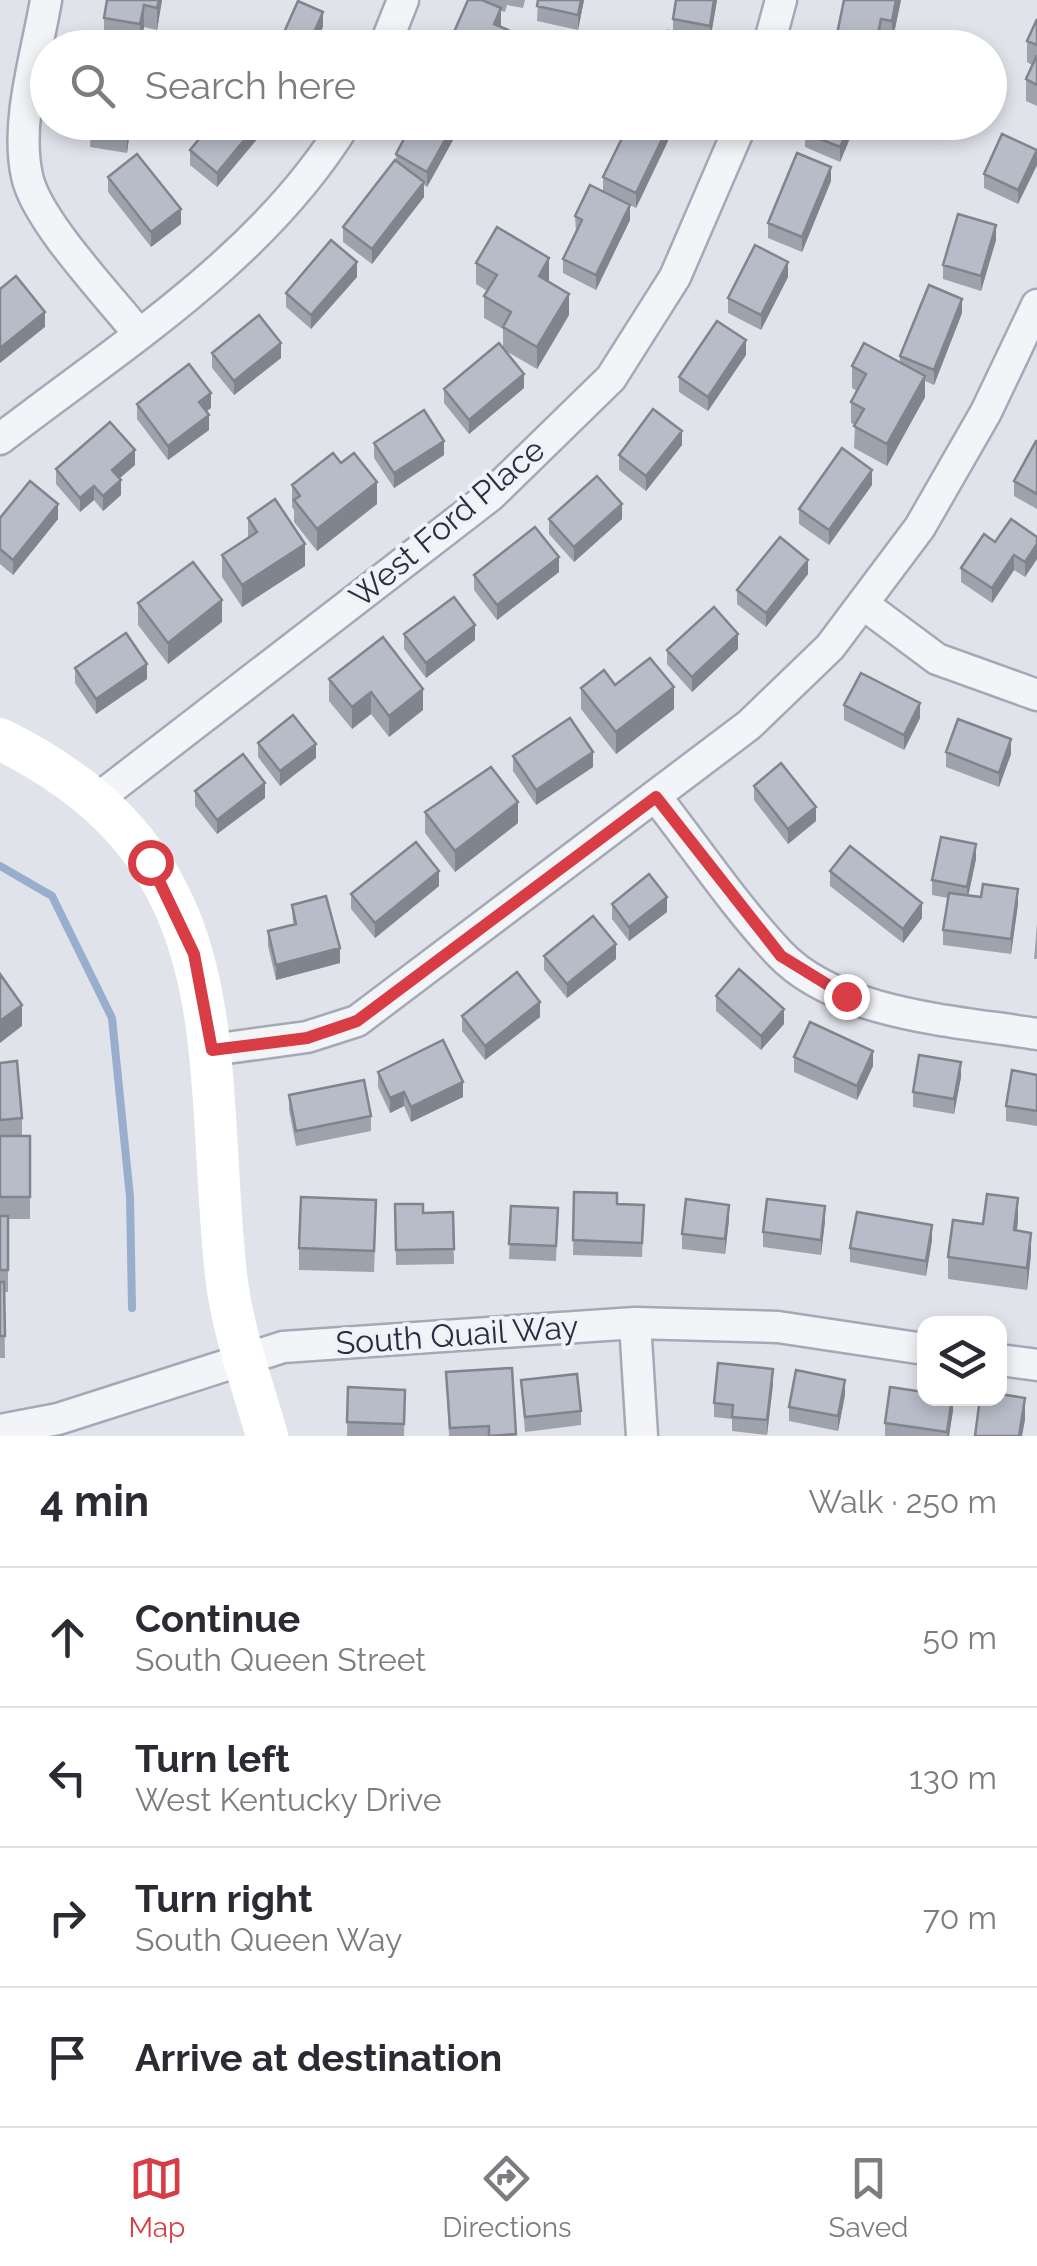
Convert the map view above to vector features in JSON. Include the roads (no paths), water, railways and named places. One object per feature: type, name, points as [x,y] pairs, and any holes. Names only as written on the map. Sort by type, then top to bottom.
[{"type":"street","points":[[41,30],[46,0]]},
{"type":"street","points":[[391,30],[403,0]]},
{"type":"street","points":[[772,30],[780,0]]},
{"type":"street","points":[[30,98],[26,123],[27,176],[41,210],[138,333]]},
{"type":"street","points":[[0,439],[227,263],[288,205],[333,140]]},
{"type":"street","name":"West Ford Place","points":[[96,800],[490,496],[611,378],[674,277],[734,140]]},
{"type":"street","points":[[212,1050],[307,1038],[357,1021],[749,725],[830,647],[863,604],[951,475],[1037,306]]},
{"type":"street","points":[[863,604],[938,658],[1037,695]]},
{"type":"street","points":[[0,739],[50,766],[96,800],[150,862],[184,924],[203,987],[212,1050],[226,1278],[267,1436]]},
{"type":"street","points":[[656,797],[781,956],[846,996],[901,1013],[1037,1034]]},
{"type":"street","points":[[635,1323],[642,1436]]},
{"type":"street","name":"South Quail Way","points":[[0,1430],[58,1419],[244,1356],[283,1347],[635,1323],[778,1327],[917,1347]]},
{"type":"street","points":[[1007,1361],[1037,1366]]},
{"type":"waterway","points":[[0,866],[52,896],[112,1018],[130,1197],[132,1308]]}]
